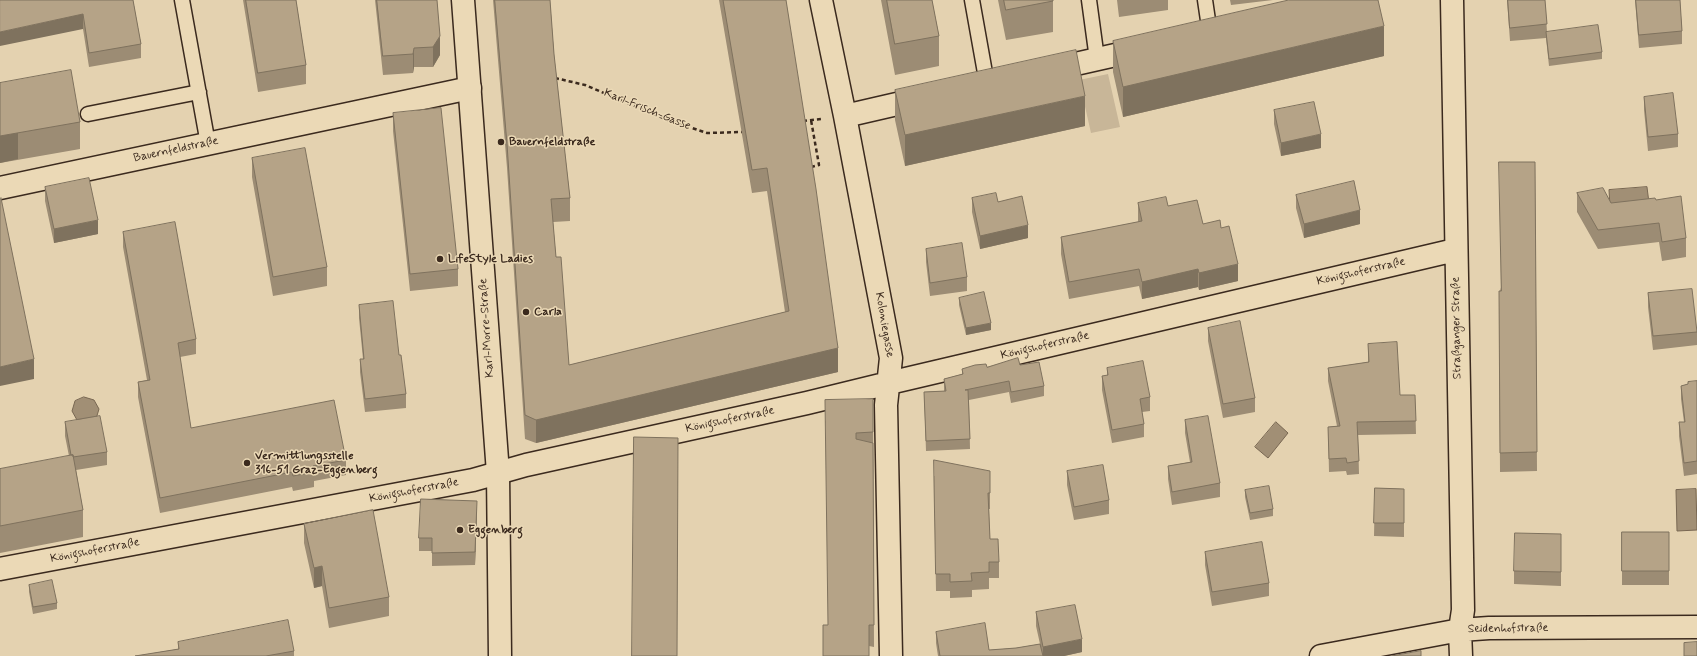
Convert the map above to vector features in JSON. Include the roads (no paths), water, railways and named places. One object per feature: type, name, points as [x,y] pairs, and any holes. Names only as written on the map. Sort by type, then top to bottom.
[{"type":"street","name":"Karl-Morre-Straße","points":[[463,0],[498,473],[500,656]]},
{"type":"street","name":"Koloniegasse","points":[[821,0],[845,116],[891,358],[886,405],[891,656]]},
{"type":"street","name":"Straßganger Straße","points":[[1452,0],[1455,250],[1464,610],[1460,630],[1460,656]]},
{"type":"street","points":[[1187,39],[1232,29]]},
{"type":"street","points":[[1031,74],[1165,44]]},
{"type":"street","points":[[979,86],[1009,79]]},
{"type":"street","name":"Bauernfeldstraße","points":[[0,188],[470,88]]},
{"type":"street","points":[[845,116],[940,94]]},
{"type":"street","name":"Königshoferstraße","points":[[0,568],[473,480],[1455,250]]},
{"type":"street","name":"Seidenhofstraße","points":[[1321,656],[1460,630],[1489,628],[1697,627]]},
{"type":"lane","points":[[182,0],[208,144]]},
{"type":"lane","points":[[972,0],[979,86]]},
{"type":"lane","points":[[1089,0],[1097,59]]},
{"type":"lane","points":[[1205,0],[1210,34]]},
{"type":"lane","points":[[88,114],[199,92]]},
{"type":"place","name":"Bauernfeldstraße","points":[[501,142]]},
{"type":"place","name":"LifeStyle Ladies","points":[[440,259]]},
{"type":"place","name":"Carla","points":[[526,312]]},
{"type":"place","name":"Vermittlungsstelle 316-51 Graz-Eggenberg","points":[[247,463]]},
{"type":"place","name":"Eggenberg","points":[[460,530]]}]
